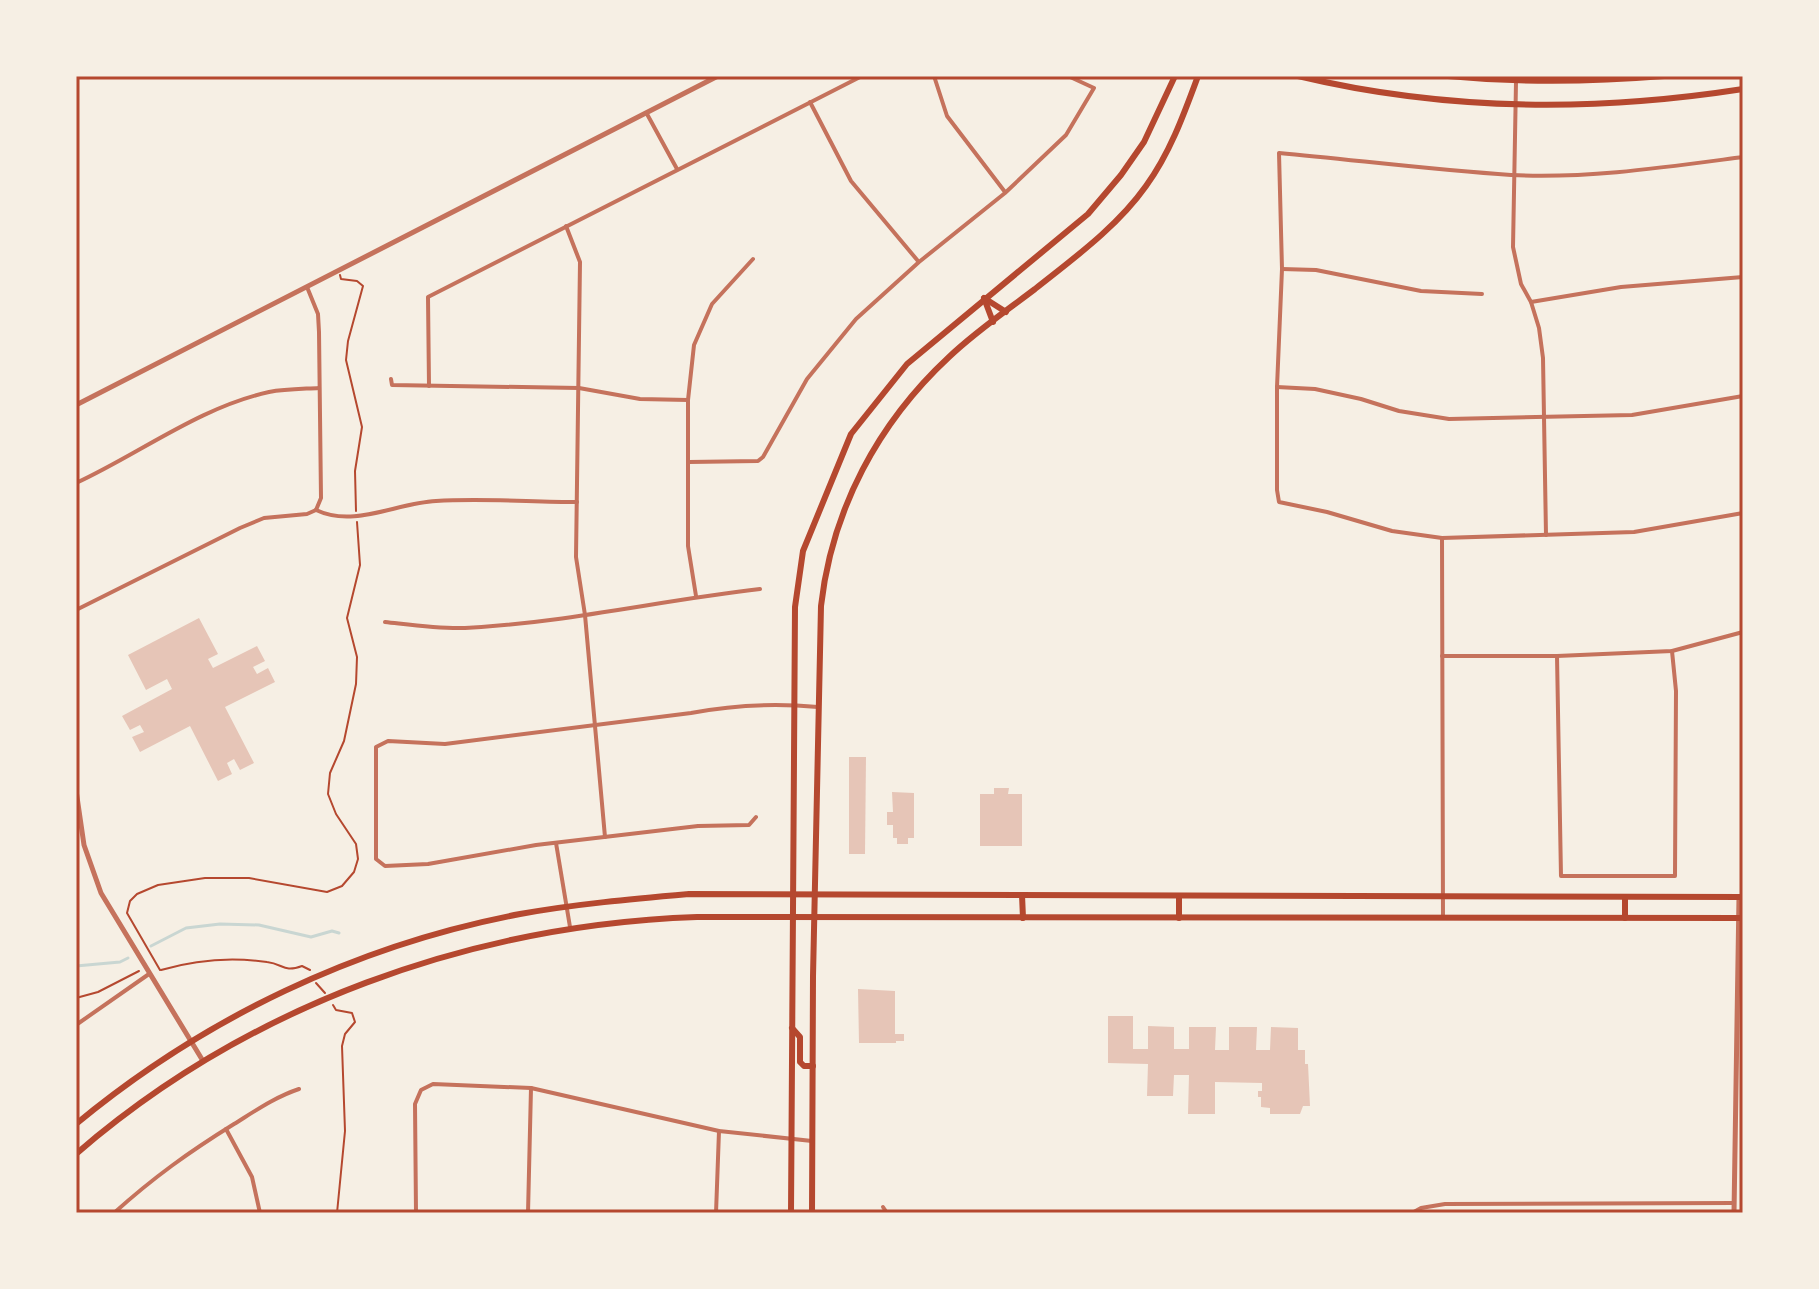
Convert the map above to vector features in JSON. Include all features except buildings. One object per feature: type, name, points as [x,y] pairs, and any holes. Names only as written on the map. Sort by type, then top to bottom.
[{"type":"main road","points":[[791,1213],[795,607],[803,551],[851,434],[907,364],[1088,214],[1144,142],[1175,76]]},
{"type":"main road","points":[[812,1213],[818,707],[824,577],[844,507],[863,467],[907,401],[949,356],[1086,250],[1146,186],[1175,134],[1198,76]]},
{"type":"main road","points":[[1298,76],[1382,92],[1515,105],[1633,103],[1743,89]]},
{"type":"main road","points":[[1448,76],[1516,82],[1604,81],[1664,76]]},
{"type":"main road","points":[[984,298],[1006,312]]},
{"type":"main road","points":[[984,298],[993,322]]},
{"type":"main road","points":[[76,1124],[153,1065],[191,1041],[241,1013],[357,959],[436,934],[567,907],[689,894],[1741,897]]},
{"type":"main road","points":[[1022,895],[1023,918]]},
{"type":"main road","points":[[1179,896],[1179,918]]},
{"type":"main road","points":[[1625,898],[1625,918]]},
{"type":"main road","points":[[76,1154],[170,1082],[258,1030],[363,983],[447,955],[570,927],[692,918],[815,917],[1741,918]]},
{"type":"main road","points":[[792,1028],[800,1037],[800,1062],[804,1066],[813,1066]]},
{"type":"street","points":[[76,405],[718,76]]},
{"type":"street","points":[[429,386],[428,297],[862,76]]},
{"type":"street","points":[[934,76],[947,116],[1005,193]]},
{"type":"street","points":[[689,462],[758,461],[763,457],[807,379],[856,319],[919,262],[1005,193],[1066,135],[1094,88],[1068,76]]},
{"type":"street","points":[[1516,82],[1512,175],[1515,258],[1521,284],[1531,302],[1543,358],[1546,535]]},
{"type":"street","points":[[810,102],[851,181],[919,262]]},
{"type":"street","points":[[647,114],[677,169]]},
{"type":"street","points":[[1743,157],[1669,166],[1512,175],[1279,153],[1282,269],[1277,387],[1279,502],[1392,531],[1442,538],[1634,532],[1743,513]]},
{"type":"street","points":[[566,226],[580,262],[576,557],[585,615],[605,837]]},
{"type":"street","points":[[696,596],[688,546],[688,400],[694,345],[712,304],[753,259]]},
{"type":"street","points":[[1282,269],[1316,270],[1421,291],[1482,294]]},
{"type":"street","points":[[1531,302],[1621,287],[1743,277]]},
{"type":"street","points":[[76,610],[264,518],[307,514],[316,510],[321,498],[318,314],[307,287]]},
{"type":"street","points":[[391,379],[392,385],[579,388],[640,399],[688,400]]},
{"type":"street","points":[[1277,387],[1315,389],[1429,418],[1545,419],[1632,415],[1743,396]]},
{"type":"street","points":[[76,483],[238,401],[269,392],[319,388]]},
{"type":"street","points":[[316,510],[330,517],[357,516],[434,501],[577,502]]},
{"type":"street","points":[[1442,538],[1443,918]]},
{"type":"street","points":[[385,622],[467,628],[585,615],[696,596],[760,589]]},
{"type":"street","points":[[1442,656],[1557,656],[1672,651],[1743,632]]},
{"type":"street","points":[[1557,656],[1561,876],[1675,876],[1676,691],[1672,651]]},
{"type":"street","points":[[756,817],[749,825],[698,826],[556,843],[428,864],[385,866],[376,859],[376,747],[388,741],[445,744],[722,707],[818,707]]},
{"type":"street","points":[[76,790],[84,845],[101,893],[203,1061]]},
{"type":"street","points":[[556,843],[570,927]]},
{"type":"street","points":[[76,847],[84,845]]},
{"type":"street","points":[[1734,1213],[1741,897]]},
{"type":"street","points":[[76,1025],[149,974]]},
{"type":"street","points":[[416,1213],[415,1104],[421,1090],[440,1084],[531,1088],[719,1131],[812,1141]]},
{"type":"street","points":[[528,1213],[531,1088]]},
{"type":"street","points":[[114,1213],[164,1169],[276,1098],[299,1089]]},
{"type":"street","points":[[226,1129],[252,1177],[260,1213]]},
{"type":"street","points":[[716,1213],[719,1131]]},
{"type":"street","points":[[1412,1213],[1421,1208],[1445,1204],[1734,1203]]},
{"type":"street","points":[[883,1207],[887,1213]]},
{"type":"path","points":[[338,272],[341,279],[357,281],[363,286],[346,360],[362,427],[355,471],[356,506]]},
{"type":"path","points":[[310,970],[302,966],[286,970],[271,962],[222,961],[186,963],[160,970],[127,913],[130,901],[137,894],[158,885],[205,878],[249,878],[327,892],[342,886],[354,872],[358,859],[356,844],[336,814],[328,794],[330,773],[344,741],[356,684],[357,657],[347,618],[360,565],[357,525]]},
{"type":"path","points":[[76,998],[98,992],[136,971]]},
{"type":"path","points":[[318,985],[324,991]]},
{"type":"path","points":[[334,1006],[336,1010],[352,1013],[355,1022],[345,1034],[342,1046],[345,1131],[337,1213]]},
{"type":"waterway","points":[[151,946],[186,928],[220,924],[259,925],[311,937],[332,931],[339,933]]},
{"type":"waterway","points":[[76,966],[120,962],[128,958]]}]
